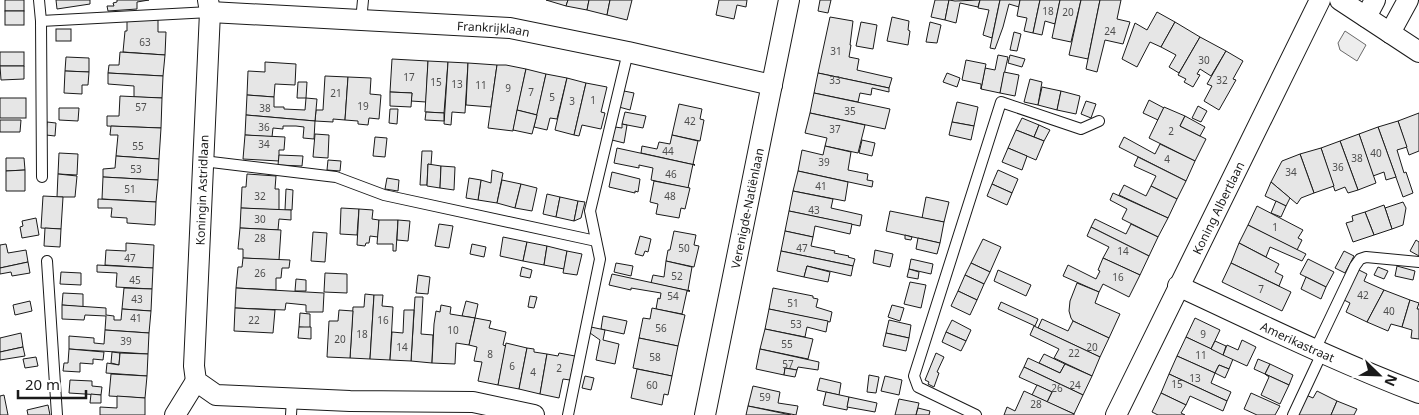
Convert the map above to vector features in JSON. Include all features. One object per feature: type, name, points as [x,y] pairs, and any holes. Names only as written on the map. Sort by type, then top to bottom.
[{"type":"street","name":"Verenigde-Natiënlaan","points":[[705,415],[789,0]]},
{"type":"street","name":"Koning Albertlaan","points":[[1116,415],[1320,0]]},
{"type":"street","points":[[1340,0],[1371,9],[1390,33],[1419,52]]},
{"type":"street","points":[[1390,33],[1408,0]]},
{"type":"street","name":"Frankrijklaan","points":[[209,6],[361,21],[510,28],[628,52],[772,85]]},
{"type":"street","name":"Koningin Astridlaan","points":[[196,381],[194,366],[209,6]]},
{"type":"street","name":"Amerikastraat","points":[[1178,286],[1374,376],[1419,393]]},
{"type":"street","points":[[175,415],[196,381],[216,395],[292,407],[350,401],[473,402],[534,415]]},
{"type":"lane","points":[[39,0],[41,21],[42,177]]},
{"type":"lane","points":[[361,21],[363,0]]},
{"type":"lane","points":[[41,21],[209,6]]},
{"type":"lane","points":[[568,415],[600,259],[590,211],[628,52]]},
{"type":"lane","points":[[976,415],[918,387],[914,376],[1001,102],[1081,129],[1099,121]]},
{"type":"lane","points":[[203,161],[336,177],[384,195],[596,241]]},
{"type":"lane","points":[[1293,415],[1318,351],[1355,266],[1360,259],[1366,257],[1419,262]]},
{"type":"lane","points":[[47,261],[57,415]]},
{"type":"shaded area","points":[[1345,31],[1366,45],[1357,61],[1340,50],[1338,43]]},
{"type":"building","points":[[5,0],[24,0],[24,11],[5,11]]},
{"type":"building","points":[[56,0],[90,0],[90,4],[57,9]]},
{"type":"building","points":[[117,0],[149,0],[137,2],[137,9],[108,11],[107,6],[114,6],[113,3],[117,2]]},
{"type":"building","points":[[546,0],[568,0],[566,6]]},
{"type":"building","points":[[568,0],[589,0],[587,10],[566,6]]},
{"type":"building","points":[[589,0],[610,0],[607,15],[587,10]]},
{"type":"building","points":[[610,0],[632,0],[627,20],[607,15]]},
{"type":"building","points":[[719,0],[747,0],[746,7],[737,5],[734,19],[716,15]]},
{"type":"building","points":[[820,0],[831,0],[828,13],[818,11]]},
{"type":"building","points":[[935,0],[949,0],[945,20],[931,17]]},
{"type":"building","points":[[949,0],[980,0],[978,7],[960,3],[956,23],[945,20]]},
{"type":"building","points":[[980,0],[1000,0],[992,38],[983,35],[989,10],[978,8]]},
{"type":"building","points":[[1000,0],[1020,0],[1019,7],[1009,4],[995,49],[990,48]]},
{"type":"building","points":[[1020,0],[1040,0],[1033,33],[1024,31],[1027,18],[1017,16]]},
{"type":"building","points":[[1040,0],[1060,0],[1055,24],[1045,21],[1042,35],[1033,33]]},
{"type":"building","points":[[1060,0],[1081,0],[1071,42],[1052,38]]},
{"type":"building","points":[[1081,0],[1100,0],[1088,59],[1069,55]]},
{"type":"building","points":[[1100,0],[1121,0],[1117,19],[1130,22],[1123,44],[1105,40],[1097,72],[1086,69]]},
{"type":"building","points":[[5,11],[24,11],[24,25],[5,25]]},
{"type":"building","points":[[1157,12],[1175,22],[1161,47],[1150,42],[1137,67],[1122,59],[1135,23],[1147,30]]},
{"type":"building","points":[[830,17],[853,21],[849,57],[859,59],[857,70],[892,78],[889,88],[818,73]]},
{"type":"building","points":[[892,17],[909,21],[908,45],[887,41]]},
{"type":"building","points":[[158,19],[158,32],[166,32],[165,55],[123,52],[127,21]]},
{"type":"building","points":[[861,22],[877,25],[873,49],[856,46]]},
{"type":"building","points":[[930,22],[941,25],[937,43],[926,42]]},
{"type":"building","points":[[1175,22],[1200,37],[1179,73],[1169,67],[1176,55],[1161,47]]},
{"type":"building","points":[[56,29],[71,29],[71,41],[56,41]]},
{"type":"building","points":[[1014,32],[1021,34],[1017,51],[1010,50]]},
{"type":"building","points":[[1200,37],[1226,51],[1211,76],[1200,69],[1197,74],[1200,75],[1193,87],[1184,82],[1186,79],[1178,75]]},
{"type":"building","points":[[1226,51],[1243,61],[1233,79],[1236,80],[1219,110],[1204,101],[1212,86],[1207,84]]},
{"type":"building","points":[[0,52],[24,52],[24,66],[0,66]]},
{"type":"building","points":[[120,52],[165,55],[163,76],[108,73],[109,65],[119,65]]},
{"type":"building","points":[[998,55],[1008,57],[1000,93],[981,89],[985,68],[995,70]]},
{"type":"building","points":[[1010,55],[1025,59],[1022,67],[1008,63]]},
{"type":"building","points":[[66,57],[89,58],[89,72],[65,71]]},
{"type":"building","points":[[392,59],[428,61],[426,102],[411,101],[412,93],[390,92]]},
{"type":"building","points":[[966,60],[986,64],[981,89],[981,84],[962,80]]},
{"type":"building","points":[[428,61],[448,62],[444,113],[425,112]]},
{"type":"building","points":[[265,62],[296,64],[295,85],[275,84],[274,97],[247,95],[248,71],[265,72]]},
{"type":"building","points":[[448,62],[468,63],[465,113],[452,112],[451,125],[444,124]]},
{"type":"building","points":[[468,63],[497,65],[491,107],[466,105]]},
{"type":"building","points":[[497,65],[526,69],[513,131],[488,128]]},
{"type":"building","points":[[0,66],[24,66],[24,79],[1,80]]},
{"type":"building","points":[[526,69],[546,74],[537,115],[517,110]]},
{"type":"building","points":[[65,71],[89,72],[88,85],[82,85],[82,94],[64,93]]},
{"type":"building","points":[[1004,72],[1019,75],[1015,96],[1000,93]]},
{"type":"building","points":[[108,73],[163,76],[162,98],[134,97],[134,86],[108,84]]},
{"type":"building","points":[[818,73],[889,88],[889,92],[872,88],[871,95],[860,93],[858,102],[814,93]]},
{"type":"building","points":[[947,73],[960,78],[957,87],[943,82]]},
{"type":"building","points":[[546,74],[567,78],[557,119],[550,118],[547,130],[534,127]]},
{"type":"building","points":[[325,76],[348,77],[345,120],[333,119],[333,122],[315,121],[316,110],[323,110]]},
{"type":"building","points":[[348,77],[371,78],[370,94],[381,95],[379,119],[369,118],[368,125],[358,124],[358,121],[345,120]]},
{"type":"building","points":[[567,78],[586,83],[574,135],[555,130]]},
{"type":"building","points":[[1030,79],[1042,82],[1038,105],[1024,102]]},
{"type":"building","points":[[298,82],[307,82],[306,98],[297,98]]},
{"type":"building","points":[[586,83],[607,87],[601,112],[605,113],[601,129],[582,125],[579,136],[574,135]]},
{"type":"building","points":[[1042,87],[1061,91],[1057,110],[1038,105]]},
{"type":"building","points":[[624,91],[634,93],[630,110],[619,107]]},
{"type":"building","points":[[1061,91],[1080,96],[1076,114],[1057,110]]},
{"type":"building","points":[[390,92],[412,93],[411,107],[390,106]]},
{"type":"building","points":[[814,93],[890,109],[885,129],[810,113]]},
{"type":"building","points":[[247,95],[274,97],[274,107],[284,107],[284,109],[305,110],[306,98],[317,99],[315,121],[246,115]]},
{"type":"building","points":[[120,96],[162,98],[161,128],[107,126],[107,116],[119,116]]},
{"type":"building","points":[[0,98],[26,98],[26,118],[0,118]]},
{"type":"building","points":[[1149,100],[1164,108],[1158,120],[1143,113]]},
{"type":"building","points":[[1086,101],[1096,104],[1091,118],[1081,114]]},
{"type":"building","points":[[957,102],[978,107],[974,126],[952,122]]},
{"type":"building","points":[[679,104],[702,109],[700,119],[704,120],[700,141],[672,135]]},
{"type":"building","points":[[1198,106],[1207,111],[1201,122],[1192,118]]},
{"type":"building","points":[[1164,107],[1185,116],[1180,126],[1206,139],[1195,161],[1149,138]]},
{"type":"building","points":[[59,108],[79,108],[78,121],[59,120]]},
{"type":"building","points":[[390,109],[398,109],[397,124],[389,123]]},
{"type":"building","points":[[517,110],[537,115],[532,134],[513,130]]},
{"type":"building","points":[[426,112],[444,113],[444,121],[425,120]]},
{"type":"building","points":[[625,112],[646,116],[643,128],[622,124]]},
{"type":"building","points":[[810,113],[865,125],[858,153],[825,146],[827,138],[805,133]]},
{"type":"building","points":[[1419,113],[1419,151],[1409,155],[1398,121]]},
{"type":"building","points":[[246,115],[315,121],[314,139],[303,138],[304,127],[296,126],[283,126],[283,129],[273,128],[272,137],[245,135]]},
{"type":"building","points":[[1185,116],[1205,127],[1200,136],[1180,126]]},
{"type":"building","points":[[1022,118],[1039,125],[1034,137],[1016,130]]},
{"type":"building","points":[[0,120],[21,120],[20,132],[0,132]]},
{"type":"building","points":[[1398,121],[1407,147],[1397,150],[1413,193],[1403,197],[1378,127]]},
{"type":"building","points":[[47,122],[56,123],[55,136],[46,135]]},
{"type":"building","points":[[952,122],[974,126],[971,140],[949,135]]},
{"type":"building","points":[[622,124],[627,125],[624,143],[612,140],[615,127],[622,128]]},
{"type":"building","points":[[1039,125],[1050,130],[1044,141],[1034,137]]},
{"type":"building","points":[[111,126],[161,128],[159,159],[116,156],[118,135],[110,135]]},
{"type":"building","points":[[1378,127],[1396,177],[1386,180],[1384,172],[1373,176],[1359,134]]},
{"type":"building","points":[[1016,130],[1044,141],[1036,160],[1008,148]]},
{"type":"building","points":[[315,134],[329,135],[328,158],[313,157]]},
{"type":"building","points":[[1359,134],[1376,183],[1358,190],[1340,141]]},
{"type":"building","points":[[245,135],[285,137],[284,150],[279,150],[279,161],[243,159]]},
{"type":"building","points":[[672,135],[698,141],[693,164],[695,165],[641,153],[642,146],[657,149],[659,142],[670,144]]},
{"type":"building","points":[[375,137],[387,138],[385,157],[373,156]]},
{"type":"building","points":[[1124,137],[1155,154],[1160,144],[1195,161],[1186,181],[1119,147]]},
{"type":"building","points":[[862,140],[875,143],[872,156],[859,153]]},
{"type":"building","points":[[1340,141],[1358,190],[1348,193],[1345,187],[1335,191],[1321,148]]},
{"type":"building","points":[[825,146],[851,152],[848,170],[868,174],[867,180],[873,181],[872,187],[798,171],[802,150],[823,155]]},
{"type":"building","points":[[617,148],[693,165],[688,188],[651,180],[653,168],[639,165],[639,168],[614,163]]},
{"type":"building","points":[[1008,148],[1027,156],[1022,170],[1002,162]]},
{"type":"building","points":[[1321,148],[1334,186],[1314,193],[1300,154]]},
{"type":"building","points":[[422,151],[432,151],[431,165],[428,164],[427,185],[420,185]]},
{"type":"building","points":[[59,153],[78,154],[77,175],[58,174]]},
{"type":"building","points":[[1300,154],[1314,193],[1301,198],[1297,204],[1271,182],[1282,161]]},
{"type":"building","points":[[279,155],[303,156],[302,166],[278,165]]},
{"type":"building","points":[[116,156],[159,159],[158,180],[103,177],[103,169],[115,168]]},
{"type":"building","points":[[1138,157],[1186,181],[1177,199],[1151,186],[1156,176],[1134,166]]},
{"type":"building","points":[[6,158],[24,158],[25,170],[6,171]]},
{"type":"building","points":[[328,160],[341,161],[340,171],[327,170]]},
{"type":"building","points":[[428,164],[441,166],[440,188],[427,186]]},
{"type":"building","points":[[441,166],[455,167],[454,190],[440,188]]},
{"type":"building","points":[[25,170],[25,191],[6,191],[6,171]]},
{"type":"building","points":[[492,170],[503,173],[497,203],[478,200],[481,180],[491,183]]},
{"type":"building","points":[[998,170],[1018,179],[1012,193],[992,184]]},
{"type":"building","points":[[798,171],[848,182],[845,201],[793,191]]},
{"type":"building","points":[[612,172],[640,179],[638,192],[609,187]]},
{"type":"building","points":[[58,174],[77,176],[75,197],[57,197]]},
{"type":"building","points":[[247,174],[276,176],[275,189],[279,189],[279,210],[241,208],[242,187],[246,187]]},
{"type":"building","points":[[103,177],[158,180],[156,202],[102,199]]},
{"type":"building","points":[[387,178],[399,180],[398,191],[385,189]]},
{"type":"building","points":[[469,178],[481,180],[478,200],[466,198]]},
{"type":"building","points":[[502,180],[521,184],[515,208],[497,203]]},
{"type":"building","points":[[654,181],[690,188],[685,209],[681,208],[679,218],[656,214],[658,204],[650,202]]},
{"type":"building","points":[[1271,182],[1290,198],[1286,206],[1265,196]]},
{"type":"building","points":[[521,184],[537,188],[532,211],[515,208]]},
{"type":"building","points":[[992,184],[1012,193],[1007,205],[987,196]]},
{"type":"building","points":[[1124,185],[1146,196],[1151,186],[1177,199],[1168,218],[1119,195]]},
{"type":"building","points":[[286,189],[293,190],[292,210],[285,210]]},
{"type":"building","points":[[793,191],[833,199],[831,208],[862,215],[860,226],[789,211]]},
{"type":"building","points":[[1113,193],[1168,218],[1158,237],[1122,219],[1127,209],[1110,200]]},
{"type":"building","points":[[547,194],[560,197],[556,217],[543,214]]},
{"type":"building","points":[[43,196],[63,197],[61,229],[41,228]]},
{"type":"building","points":[[560,197],[578,201],[574,221],[556,217]]},
{"type":"building","points":[[926,197],[949,202],[944,222],[922,218]]},
{"type":"building","points":[[98,199],[156,202],[155,225],[127,223],[127,218],[111,217],[112,208],[98,208]]},
{"type":"building","points":[[578,201],[585,202],[581,218],[574,221]]},
{"type":"building","points":[[1276,201],[1286,206],[1281,217],[1271,213]]},
{"type":"building","points":[[1403,202],[1406,208],[1403,225],[1392,229],[1385,208]]},
{"type":"building","points":[[1384,205],[1392,229],[1374,235],[1365,212]]},
{"type":"building","points":[[1257,206],[1303,230],[1298,238],[1302,240],[1297,250],[1248,225]]},
{"type":"building","points":[[241,208],[291,210],[291,220],[279,219],[278,230],[240,228]]},
{"type":"building","points":[[341,208],[359,209],[357,235],[340,234]]},
{"type":"building","points":[[359,209],[373,210],[372,219],[379,220],[378,237],[370,236],[369,243],[366,243],[365,246],[357,245]]},
{"type":"building","points":[[789,211],[852,224],[850,234],[815,226],[813,237],[785,231]]},
{"type":"building","points":[[890,211],[944,222],[940,243],[886,231]]},
{"type":"building","points":[[1365,212],[1374,235],[1353,242],[1346,223],[1353,221],[1352,216]]},
{"type":"building","points":[[36,218],[39,235],[22,238],[20,227],[23,226],[22,221]]},
{"type":"building","points":[[1095,219],[1126,234],[1131,224],[1158,237],[1149,256],[1091,227]]},
{"type":"building","points":[[379,220],[398,220],[396,251],[393,251],[393,244],[377,244]]},
{"type":"building","points":[[398,220],[410,221],[408,241],[397,240]]},
{"type":"building","points":[[439,224],[453,226],[449,248],[435,246]]},
{"type":"building","points":[[1248,225],[1306,254],[1302,261],[1270,247],[1266,257],[1239,243]]},
{"type":"building","points":[[1091,227],[1149,256],[1140,275],[1103,258],[1109,247],[1087,236]]},
{"type":"building","points":[[45,228],[61,229],[60,247],[44,246]]},
{"type":"building","points":[[240,228],[281,230],[279,260],[243,258],[243,249],[238,249]]},
{"type":"building","points":[[674,231],[696,235],[694,245],[699,246],[694,267],[666,261]]},
{"type":"building","points":[[785,231],[813,237],[811,246],[849,256],[855,259],[853,266],[781,251]]},
{"type":"building","points":[[313,232],[327,233],[325,262],[311,261]]},
{"type":"building","points":[[905,235],[912,237],[911,240],[905,239]]},
{"type":"building","points":[[640,236],[651,239],[648,252],[645,251],[643,256],[635,254]]},
{"type":"building","points":[[503,237],[527,242],[523,261],[500,256]]},
{"type":"building","points":[[918,238],[940,243],[937,254],[916,249]]},
{"type":"building","points":[[983,239],[1001,247],[990,272],[971,263]]},
{"type":"building","points":[[1416,240],[1419,242],[1419,256],[1410,251]]},
{"type":"building","points":[[527,242],[547,246],[544,265],[523,261]]},
{"type":"building","points":[[126,243],[154,245],[153,268],[105,265],[106,250],[126,251]]},
{"type":"building","points":[[1239,243],[1279,264],[1275,272],[1283,276],[1279,286],[1231,263]]},
{"type":"building","points":[[6,244],[8,253],[26,250],[28,262],[0,268],[0,245]]},
{"type":"building","points":[[472,244],[486,247],[484,257],[470,254]]},
{"type":"building","points":[[547,246],[567,251],[564,269],[544,265]]},
{"type":"building","points":[[875,250],[893,254],[890,267],[873,263]]},
{"type":"building","points":[[567,251],[582,254],[577,275],[563,273]]},
{"type":"building","points":[[781,251],[853,266],[851,276],[807,266],[804,277],[777,271]]},
{"type":"building","points":[[1344,251],[1354,256],[1345,273],[1335,268]]},
{"type":"building","points":[[243,258],[290,260],[289,268],[282,268],[281,278],[276,278],[276,290],[236,288],[238,267],[242,267]]},
{"type":"building","points":[[1103,258],[1140,275],[1129,297],[1103,284],[1099,292],[1063,276],[1068,265],[1096,279]]},
{"type":"building","points":[[911,259],[933,264],[931,274],[909,269]]},
{"type":"building","points":[[1308,259],[1334,272],[1326,287],[1300,274]]},
{"type":"building","points":[[666,261],[692,267],[688,290],[690,291],[651,283],[653,275],[664,277]]},
{"type":"building","points":[[28,262],[30,273],[12,276],[11,272],[0,274],[0,268]]},
{"type":"building","points":[[616,263],[633,266],[631,276],[614,272]]},
{"type":"building","points":[[971,263],[990,272],[984,284],[965,275]]},
{"type":"building","points":[[1231,263],[1291,292],[1282,311],[1222,282]]},
{"type":"building","points":[[97,265],[153,268],[152,289],[116,287],[117,273],[97,272]]},
{"type":"building","points":[[807,266],[830,272],[828,282],[804,277]]},
{"type":"building","points":[[1397,266],[1415,271],[1413,280],[1395,276]]},
{"type":"building","points":[[522,267],[532,270],[530,278],[520,276]]},
{"type":"building","points":[[1378,267],[1388,271],[1384,279],[1374,275]]},
{"type":"building","points":[[909,269],[919,272],[918,279],[907,277]]},
{"type":"building","points":[[1357,269],[1367,274],[1364,281],[1384,290],[1367,322],[1346,312],[1350,303],[1344,300]]},
{"type":"building","points":[[998,270],[1031,285],[1026,296],[994,281]]},
{"type":"building","points":[[61,272],[81,273],[81,285],[60,284]]},
{"type":"building","points":[[325,273],[347,274],[347,293],[324,292]]},
{"type":"building","points":[[612,274],[690,291],[687,291],[682,314],[656,309],[661,293],[631,288],[631,290],[609,285]]},
{"type":"building","points":[[418,275],[430,277],[428,294],[416,293]]},
{"type":"building","points":[[965,275],[984,284],[977,300],[958,291]]},
{"type":"building","points":[[1306,277],[1326,287],[1321,299],[1301,289]]},
{"type":"building","points":[[296,279],[306,280],[306,291],[295,291]]},
{"type":"building","points":[[910,282],[926,285],[921,308],[904,304]]},
{"type":"building","points":[[1077,283],[1099,292],[1095,303],[1120,314],[1109,338],[1073,321],[1071,318],[1069,311],[1070,301]]},
{"type":"building","points":[[124,288],[152,289],[151,311],[122,309]]},
{"type":"building","points":[[236,288],[324,293],[323,312],[306,312],[306,305],[286,303],[285,310],[235,308]]},
{"type":"building","points":[[773,288],[813,296],[813,298],[818,299],[816,307],[832,312],[830,322],[769,309]]},
{"type":"building","points":[[1384,290],[1410,300],[1402,327],[1391,324],[1388,331],[1367,322]]},
{"type":"building","points":[[958,291],[977,300],[970,315],[951,306]]},
{"type":"building","points":[[63,293],[83,294],[83,307],[62,305]]},
{"type":"building","points":[[365,294],[374,295],[370,359],[350,358],[353,307],[364,307]]},
{"type":"building","points":[[374,295],[383,295],[382,306],[393,307],[390,360],[370,359]]},
{"type":"building","points":[[530,296],[537,297],[534,308],[528,307]]},
{"type":"building","points":[[415,297],[423,297],[421,334],[433,335],[432,363],[411,361]]},
{"type":"building","points":[[1410,300],[1419,303],[1417,309],[1419,309],[1419,339],[1411,338],[1412,330],[1402,327]]},
{"type":"building","points":[[30,301],[32,311],[15,315],[13,305]]},
{"type":"building","points":[[466,301],[478,304],[475,318],[462,316]]},
{"type":"building","points":[[1001,302],[1038,319],[1035,326],[998,309]]},
{"type":"building","points":[[62,305],[106,308],[106,315],[114,316],[114,320],[121,320],[122,309],[151,311],[149,333],[105,330],[106,316],[85,315],[84,320],[62,319]]},
{"type":"building","points":[[441,305],[451,307],[450,314],[475,318],[469,345],[456,343],[455,364],[432,363],[436,311],[440,312]]},
{"type":"building","points":[[892,305],[904,308],[900,321],[888,317]]},
{"type":"building","points":[[235,308],[275,310],[273,333],[234,331]]},
{"type":"building","points":[[652,308],[685,315],[678,346],[639,338],[643,318],[650,319]]},
{"type":"building","points":[[769,309],[828,321],[826,332],[807,327],[805,337],[765,329]]},
{"type":"building","points":[[339,310],[353,311],[350,358],[327,357],[329,321],[338,321]]},
{"type":"building","points":[[404,310],[414,310],[411,361],[390,360],[392,332],[403,333]]},
{"type":"building","points":[[300,313],[310,314],[310,328],[299,327]]},
{"type":"building","points":[[603,316],[627,321],[624,334],[601,329]]},
{"type":"building","points":[[475,318],[491,321],[489,328],[506,332],[503,345],[506,346],[498,385],[478,381],[482,362],[474,361],[477,347],[469,345]]},
{"type":"building","points":[[1195,318],[1220,330],[1211,349],[1186,337]]},
{"type":"building","points":[[1042,319],[1068,331],[1073,321],[1109,338],[1100,357],[1038,328]]},
{"type":"building","points":[[889,320],[911,325],[909,338],[886,333]]},
{"type":"building","points":[[952,320],[971,330],[966,341],[946,332]]},
{"type":"building","points":[[1034,326],[1100,357],[1092,376],[1054,358],[1059,349],[1030,335]]},
{"type":"building","points":[[299,327],[311,327],[311,339],[298,338]]},
{"type":"building","points":[[591,327],[605,330],[603,340],[619,344],[615,364],[596,360],[600,340],[590,333]]},
{"type":"building","points":[[765,329],[813,339],[808,359],[760,349]]},
{"type":"building","points":[[105,330],[149,333],[148,354],[69,349],[69,336],[94,338],[94,343],[104,344]]},
{"type":"building","points":[[946,332],[966,341],[961,351],[942,342]]},
{"type":"building","points":[[21,333],[23,347],[0,352],[0,338]]},
{"type":"building","points":[[886,333],[909,338],[906,351],[883,346]]},
{"type":"building","points":[[1186,337],[1233,359],[1229,369],[1219,365],[1215,373],[1177,356]]},
{"type":"building","points":[[639,338],[678,346],[672,376],[633,368]]},
{"type":"building","points":[[1242,340],[1256,347],[1247,366],[1223,355],[1227,345],[1238,350]]},
{"type":"building","points":[[1215,341],[1226,346],[1223,355],[1211,349]]},
{"type":"building","points":[[506,343],[527,348],[519,389],[498,385]]},
{"type":"building","points":[[23,347],[25,356],[0,360],[0,352]]},
{"type":"building","points":[[527,348],[534,349],[534,352],[547,354],[540,394],[519,389]]},
{"type":"building","points":[[69,349],[104,352],[103,360],[93,359],[93,364],[80,363],[80,372],[63,371],[64,363],[68,363]]},
{"type":"building","points":[[760,349],[819,362],[818,370],[798,367],[797,370],[785,368],[784,375],[756,369]]},
{"type":"building","points":[[112,352],[120,353],[119,365],[111,363]]},
{"type":"building","points":[[120,353],[148,354],[147,376],[106,373],[107,363],[119,365]]},
{"type":"building","points":[[559,353],[575,356],[570,380],[563,379],[559,398],[540,394],[547,354],[558,356]]},
{"type":"building","points":[[936,353],[944,357],[937,372],[939,373],[934,387],[925,380]]},
{"type":"building","points":[[1044,354],[1065,364],[1060,373],[1039,363]]},
{"type":"building","points":[[1177,356],[1215,373],[1211,383],[1231,392],[1227,401],[1169,374]]},
{"type":"building","points":[[36,357],[38,366],[25,368],[23,359]]},
{"type":"building","points":[[1028,358],[1060,373],[1065,364],[1092,376],[1083,395],[1024,367]]},
{"type":"building","points":[[1258,359],[1270,364],[1265,374],[1254,369]]},
{"type":"building","points":[[1270,364],[1293,375],[1289,385],[1265,374]]},
{"type":"building","points":[[1219,365],[1229,369],[1225,378],[1215,373]]},
{"type":"building","points":[[1024,367],[1083,395],[1074,414],[1047,402],[1052,392],[1019,377]]},
{"type":"building","points":[[785,368],[797,370],[795,377],[784,375]]},
{"type":"building","points":[[637,369],[672,376],[668,395],[664,394],[662,405],[631,398]]},
{"type":"building","points":[[111,374],[147,376],[145,398],[109,396]]},
{"type":"building","points":[[1169,374],[1227,401],[1223,411],[1190,396],[1186,405],[1161,393]]},
{"type":"building","points":[[1265,374],[1289,385],[1280,404],[1261,395],[1269,377]]},
{"type":"building","points":[[869,375],[879,377],[876,393],[867,392]]},
{"type":"building","points":[[585,376],[594,378],[591,390],[582,388]]},
{"type":"building","points":[[885,376],[902,380],[899,395],[881,391]]},
{"type":"building","points":[[820,378],[841,383],[839,395],[817,390]]},
{"type":"building","points":[[70,380],[92,381],[92,386],[102,387],[101,395],[69,393]]},
{"type":"building","points":[[1037,385],[1052,392],[1047,402],[1032,395]]},
{"type":"building","points":[[753,386],[780,392],[778,403],[798,406],[796,415],[748,406]]},
{"type":"building","points":[[1024,391],[1074,415],[1004,415],[1007,407],[1015,411]]},
{"type":"building","points":[[1317,391],[1337,401],[1331,415],[1297,415],[1306,395],[1313,398]]},
{"type":"building","points":[[826,392],[849,397],[847,410],[823,405]]},
{"type":"building","points":[[1161,393],[1186,405],[1181,413],[1185,415],[1158,415],[1152,412]]},
{"type":"building","points":[[1251,393],[1280,406],[1275,415],[1257,415],[1244,409]]},
{"type":"building","points":[[91,394],[101,395],[101,403],[90,403]]},
{"type":"building","points":[[4,395],[8,415],[0,415],[0,396]]},
{"type":"building","points":[[117,396],[145,398],[145,415],[100,415],[100,407],[117,408]]},
{"type":"building","points":[[849,397],[877,403],[875,412],[847,407]]},
{"type":"building","points":[[899,399],[919,403],[916,415],[895,415]]},
{"type":"building","points":[[1337,401],[1357,409],[1354,415],[1331,415]]},
{"type":"building","points":[[48,405],[50,415],[28,415],[27,410]]},
{"type":"building","points":[[748,406],[791,415],[746,415]]},
{"type":"building","points":[[918,408],[930,411],[929,415],[916,415]]}]
